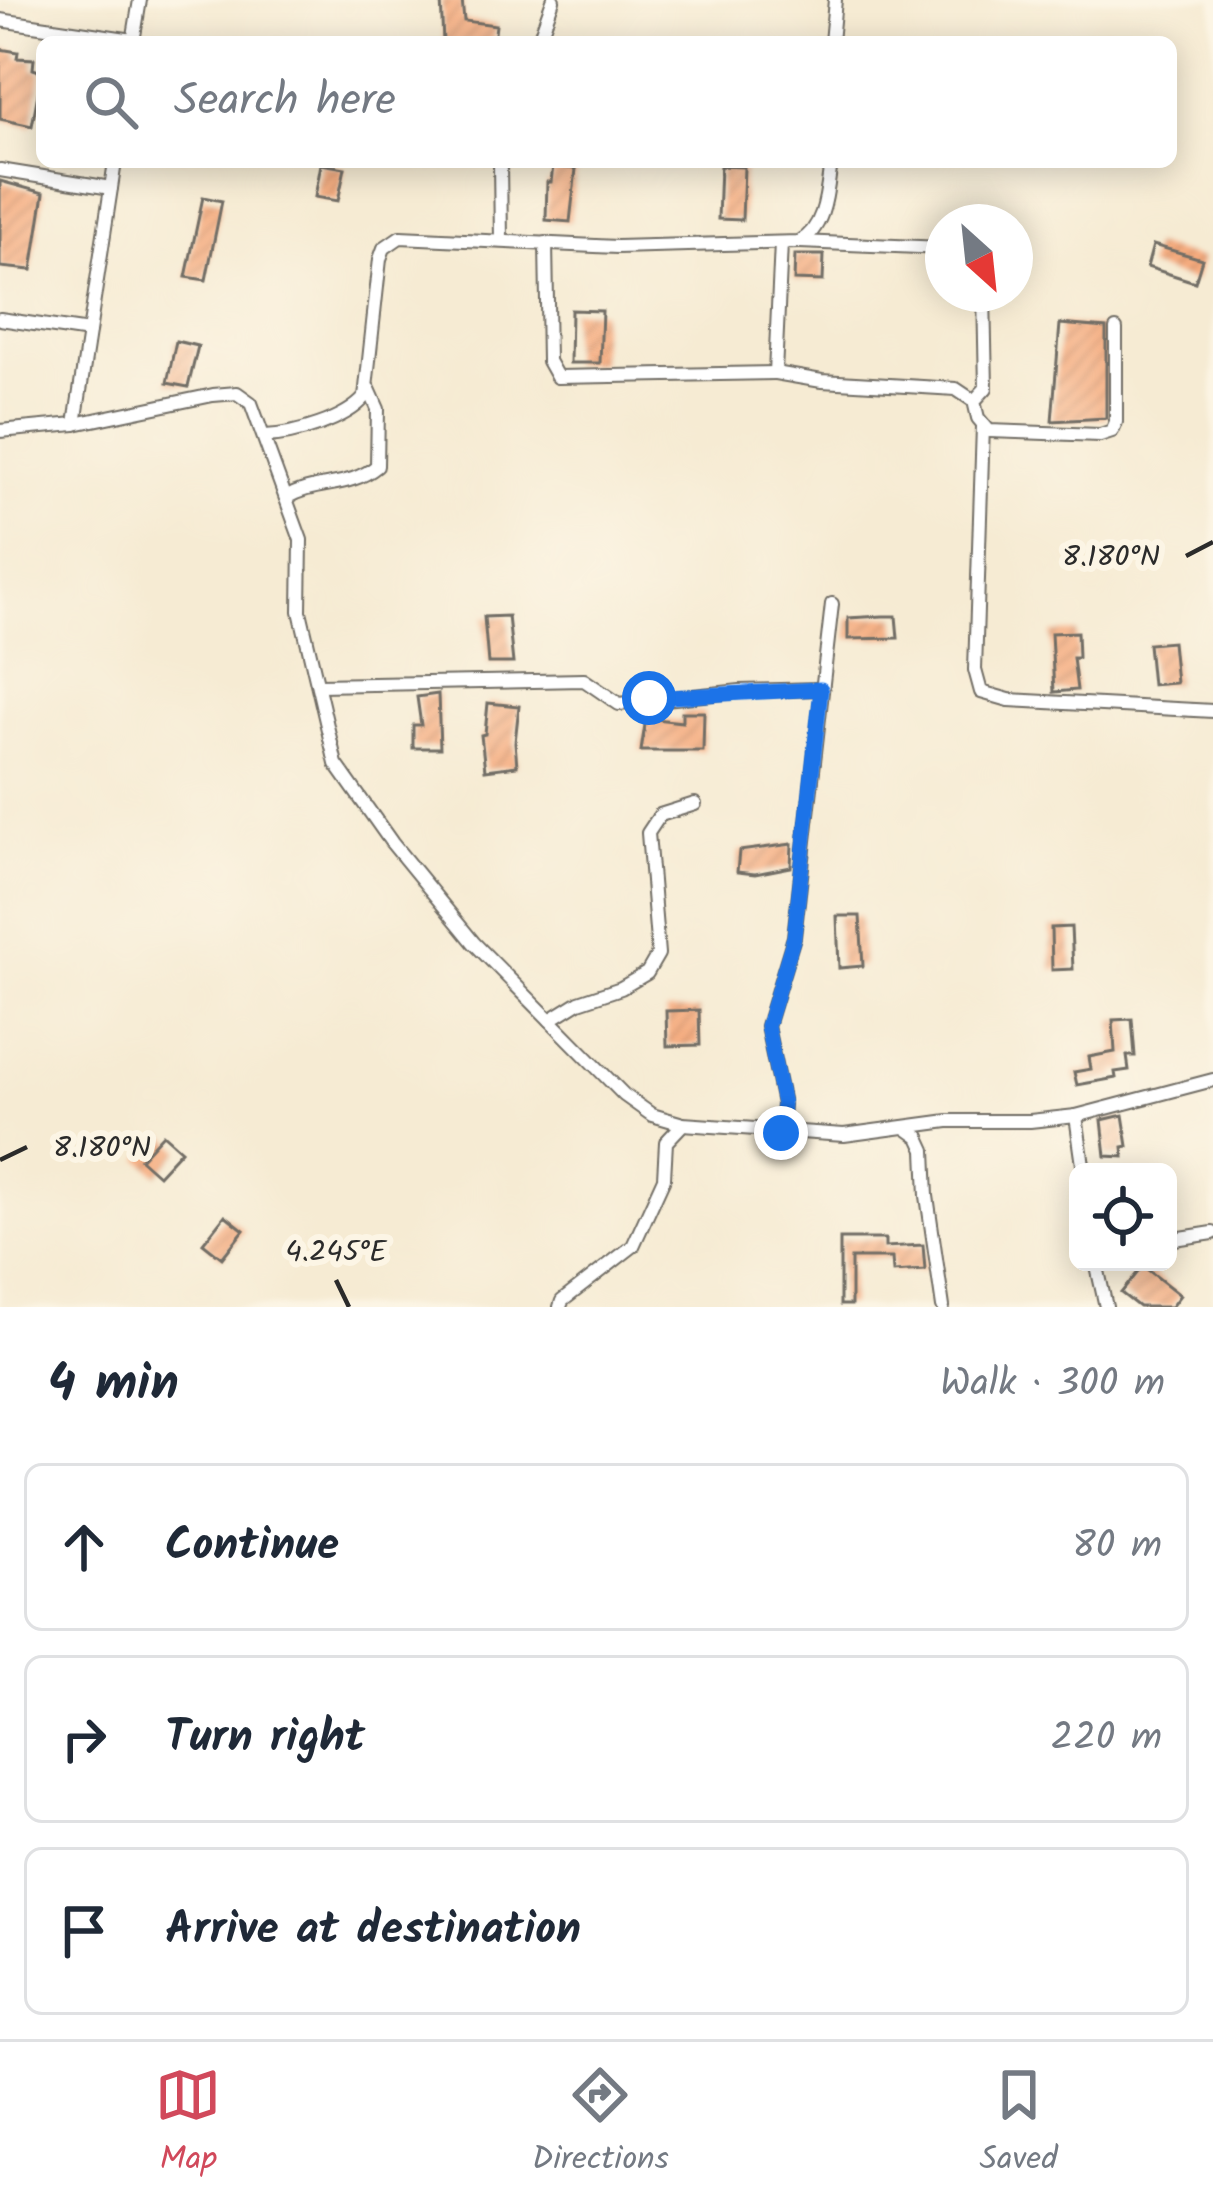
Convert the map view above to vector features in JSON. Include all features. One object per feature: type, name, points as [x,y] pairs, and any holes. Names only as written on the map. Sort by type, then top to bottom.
[{"type":"street","points":[[134,36],[140,0]]},
{"type":"street","points":[[540,36],[553,0]]},
{"type":"street","points":[[833,36],[836,0]]},
{"type":"street","points":[[0,20],[101,36]]},
{"type":"street","points":[[75,424],[114,168]]},
{"type":"street","points":[[500,168],[501,241]]},
{"type":"street","points":[[800,242],[809,237],[820,218],[829,168]]},
{"type":"street","points":[[0,170],[110,188]]},
{"type":"street","points":[[265,436],[286,435],[352,410],[368,388],[376,287],[385,248],[400,237],[617,247],[800,242],[925,247]]},
{"type":"street","points":[[546,243],[548,361],[557,376],[775,373],[822,381],[956,389],[974,401],[983,426],[975,670],[980,692],[1009,700],[1213,711]]},
{"type":"street","points":[[775,373],[781,243]]},
{"type":"street","points":[[974,401],[986,388],[984,312]]},
{"type":"street","points":[[0,319],[89,332]]},
{"type":"street","points":[[983,426],[1006,432],[1100,435],[1112,431],[1117,422],[1116,329]]},
{"type":"street","points":[[286,498],[298,491],[360,481],[377,466],[379,409],[368,388]]},
{"type":"street","points":[[0,430],[75,424],[213,394],[237,393],[251,404],[301,540],[300,611],[336,764],[349,787],[474,943],[624,1096],[652,1114],[683,1124],[844,1135],[1076,1116],[1213,1080]]},
{"type":"street","points":[[781,1133],[783,1104],[767,1026],[794,937],[832,604]]},
{"type":"street","points":[[318,685],[584,680],[619,704],[821,689]]},
{"type":"street","points":[[550,1020],[647,974],[658,954],[648,833],[660,815],[695,804]]},
{"type":"street","points":[[1076,1116],[1083,1163]]},
{"type":"street","points":[[560,1307],[633,1246],[664,1178],[666,1142],[683,1124]]},
{"type":"street","points":[[904,1127],[919,1137],[925,1150],[943,1307]]},
{"type":"street","points":[[1177,1239],[1213,1233]]},
{"type":"street","points":[[1098,1271],[1106,1307]]},
{"type":"building","points":[[441,0],[462,0],[464,21],[496,25],[495,36],[443,36]]},
{"type":"building","points":[[0,49],[18,52],[17,58],[34,59],[36,104],[32,126],[0,119]]},
{"type":"building","points":[[320,168],[345,168],[338,201],[315,197]]},
{"type":"building","points":[[553,168],[576,169],[570,222],[546,220],[547,182],[551,182]]},
{"type":"building","points":[[720,168],[744,168],[742,220],[718,219]]},
{"type":"building","points":[[0,181],[44,193],[32,270],[0,267]]},
{"type":"building","points":[[203,197],[222,201],[206,280],[186,277]]},
{"type":"building","points":[[1153,245],[1202,259],[1195,282],[1147,267]]},
{"type":"building","points":[[795,255],[824,255],[823,281],[794,280]]},
{"type":"building","points":[[571,310],[602,311],[600,363],[570,363]]},
{"type":"building","points":[[1060,324],[1106,328],[1106,418],[1052,421]]},
{"type":"building","points":[[176,341],[198,346],[188,387],[167,383]]},
{"type":"building","points":[[508,616],[513,663],[488,663],[484,617]]},
{"type":"building","points":[[896,616],[898,638],[848,639],[848,618]]},
{"type":"building","points":[[1077,632],[1078,658],[1073,658],[1077,690],[1054,692],[1051,633]]},
{"type":"building","points":[[1172,642],[1176,683],[1152,685],[1148,644]]},
{"type":"building","points":[[438,694],[440,748],[413,748],[413,725],[421,725],[417,697]]},
{"type":"building","points":[[488,703],[519,706],[517,766],[485,770],[481,735],[485,734]]},
{"type":"building","points":[[682,712],[704,712],[703,751],[641,751],[646,718],[682,722]]},
{"type":"building","points":[[792,844],[791,867],[755,874],[737,872],[739,851]]},
{"type":"building","points":[[837,916],[860,916],[863,966],[839,968]]},
{"type":"building","points":[[1071,927],[1073,969],[1052,970],[1051,928]]},
{"type":"building","points":[[699,1010],[700,1045],[667,1046],[666,1011]]},
{"type":"building","points":[[1132,1019],[1135,1056],[1127,1056],[1129,1070],[1115,1072],[1116,1078],[1077,1085],[1074,1072],[1091,1069],[1089,1057],[1115,1052],[1113,1020]]},
{"type":"building","points":[[1123,1115],[1128,1146],[1123,1147],[1124,1157],[1106,1156],[1102,1120]]},
{"type":"building","points":[[163,1134],[181,1150],[158,1175],[140,1159]]},
{"type":"building","points":[[225,1215],[244,1230],[222,1258],[203,1243]]},
{"type":"building","points":[[840,1239],[885,1239],[885,1247],[923,1245],[925,1270],[893,1272],[892,1258],[851,1258],[851,1305],[840,1305]]},
{"type":"building","points":[[1139,1271],[1149,1271],[1180,1295],[1171,1307],[1139,1307],[1121,1293]]},
{"type":"route","points":[[649,698],[821,689],[794,937],[767,1026],[783,1104],[781,1133]]}]
